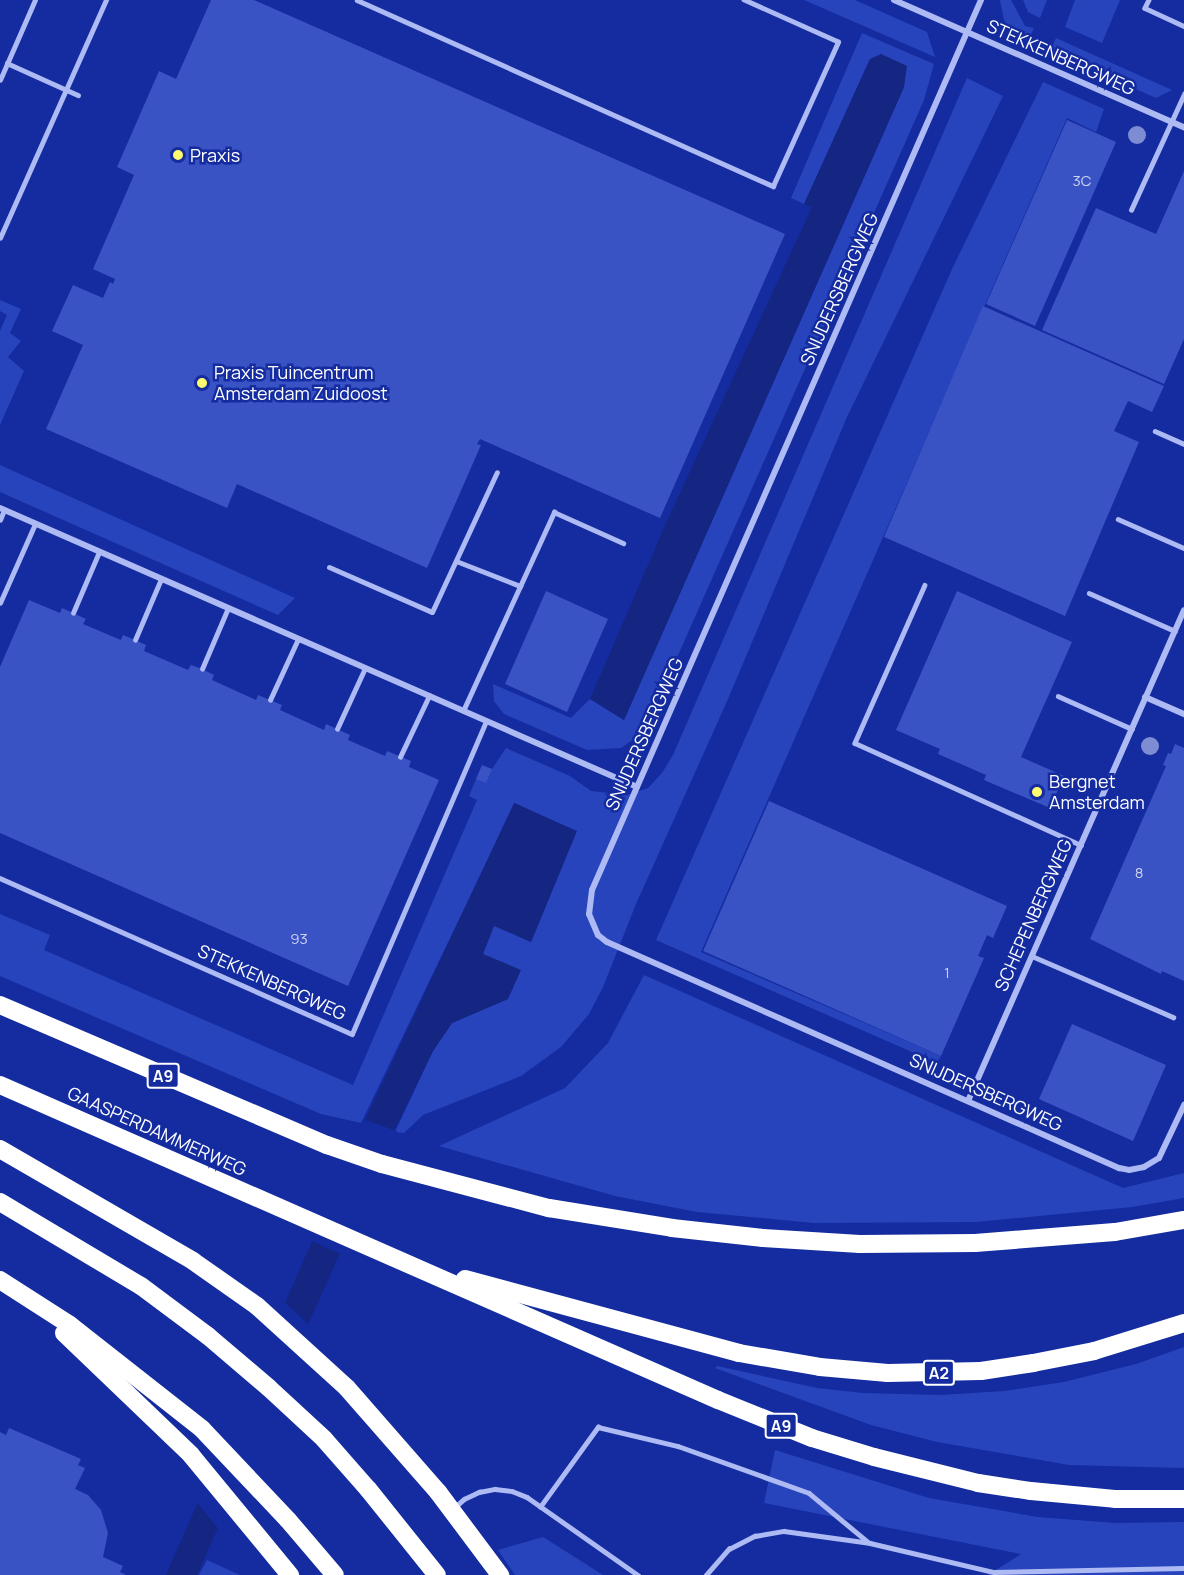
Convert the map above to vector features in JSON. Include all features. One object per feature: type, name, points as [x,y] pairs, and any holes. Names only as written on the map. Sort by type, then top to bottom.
[{"type":"highway","name":"A9","points":[[0,1005],[327,1145],[438,1179],[549,1208],[672,1228],[784,1240],[860,1244],[975,1243],[1115,1232],[1184,1220]]},
{"type":"highway","name":"GAASPERDAMMERWEG","points":[[0,1085],[402,1262]]},
{"type":"highway","points":[[0,1149],[193,1261],[257,1306],[347,1388],[452,1510],[500,1575]]},
{"type":"highway","points":[[0,1202],[141,1286],[233,1359],[324,1439],[405,1532],[437,1575]]},
{"type":"highway","name":"A9","points":[[402,1262],[766,1420],[874,1457],[946,1476],[1031,1491],[1115,1499],[1184,1499]]},
{"type":"highway","name":"A2","points":[[402,1262],[740,1353],[820,1367],[888,1374],[981,1371],[1033,1363],[1094,1350],[1184,1323]]},
{"type":"highway","points":[[0,1280],[79,1332],[202,1430],[288,1520],[335,1575]]},
{"type":"highway","points":[[24,1295],[191,1455],[290,1575]]},
{"type":"street","name":"STEKKENBERGWEG","points":[[894,0],[1184,127]]},
{"type":"street","name":"SNIJDERSBERGWEG","points":[[981,0],[637,787],[589,902],[592,926],[598,935],[628,952],[1119,1168],[1129,1170],[1144,1167],[1159,1158],[1184,1105]]},
{"type":"street","points":[[329,567],[432,612],[497,472]]},
{"type":"street","points":[[2,509],[637,787]]},
{"type":"street","points":[[456,561],[520,586]]},
{"type":"street","name":"SCHEPENBERGWEG","points":[[968,1101],[1184,610]]},
{"type":"street","points":[[1145,697],[1184,714]]},
{"type":"lane","points":[[0,80],[35,0]]},
{"type":"lane","points":[[0,238],[106,0]]},
{"type":"lane","points":[[357,0],[773,186],[838,42],[744,0]]},
{"type":"lane","points":[[1149,0],[1145,8],[1184,26]]},
{"type":"lane","points":[[7,63],[78,94]]},
{"type":"lane","points":[[1131,210],[1184,94]]},
{"type":"lane","points":[[1155,431],[1184,444]]},
{"type":"lane","points":[[0,520],[2,509]]},
{"type":"lane","points":[[464,711],[554,512],[622,543]]},
{"type":"lane","points":[[1118,519],[1184,548]]},
{"type":"lane","points":[[0,603],[34,524]]},
{"type":"lane","points":[[73,613],[99,552]]},
{"type":"lane","points":[[135,640],[161,579]]},
{"type":"lane","points":[[925,585],[855,743],[1081,845]]},
{"type":"lane","points":[[1089,593],[1175,632]]},
{"type":"lane","points":[[202,669],[228,608]]},
{"type":"lane","points":[[270,700],[298,639]]},
{"type":"lane","points":[[337,729],[364,668]]},
{"type":"lane","points":[[400,757],[429,696]]},
{"type":"lane","points":[[1058,696],[1132,729]]},
{"type":"lane","name":"STEKKENBERGWEG","points":[[0,878],[352,1034],[486,721]]},
{"type":"lane","points":[[1032,956],[1173,1017]]},
{"type":"lane","points":[[540,1507],[598,1427],[678,1446],[809,1493],[870,1543]]},
{"type":"lane","points":[[452,1510],[472,1495],[495,1489],[512,1491],[540,1507],[638,1575]]},
{"type":"lane","points":[[706,1575],[729,1549],[755,1536],[784,1531],[870,1543],[994,1572],[1184,1568]]},
{"type":"shaded area","points":[[804,0],[855,0],[927,32],[935,57]]},
{"type":"shaded area","points":[[1000,0],[1011,0],[1025,26],[1034,28],[1028,41],[1016,37],[1004,20]]},
{"type":"shaded area","points":[[1023,0],[1047,0],[1040,18],[1028,12]]},
{"type":"shaded area","points":[[1075,0],[1120,0],[1102,43],[1065,27]]},
{"type":"shaded area","points":[[862,33],[934,64],[924,100],[642,733],[621,748],[587,750],[504,714],[494,701],[493,684],[571,718],[590,699],[624,720],[904,87],[870,59],[804,204],[791,198]]},
{"type":"shaded area","points":[[1056,38],[1172,90],[1156,98],[1050,52]]},
{"type":"shaded area","points":[[881,54],[907,66],[904,87],[624,720],[590,699],[667,521],[812,207],[804,204],[870,59]]},
{"type":"shaded area","points":[[967,78],[1003,96],[847,417],[728,699],[636,904],[603,987],[589,1014],[561,1047],[521,1076],[423,1115],[404,1133],[395,1132],[433,1051],[452,1023],[508,999],[483,954],[494,925],[531,942],[576,832],[515,803],[361,1123],[321,1114],[0,976],[0,914],[50,935],[44,950],[353,1085],[477,800],[469,796],[476,779],[492,769],[506,748],[570,776],[591,791],[627,795],[648,788],[662,773],[673,755]]},
{"type":"shaded area","points":[[1043,82],[1104,109],[1096,132],[1067,118],[701,952],[941,1056],[937,1063],[656,940],[953,267]]},
{"type":"shaded area","points":[[0,300],[21,309],[10,333],[21,341],[8,357],[24,371],[0,425],[0,331],[7,315],[0,311]]},
{"type":"shaded area","points":[[0,465],[295,598],[278,615],[0,492]]},
{"type":"shaded area","points":[[514,803],[577,831],[531,942],[494,926],[483,954],[521,970],[508,999],[452,1023],[433,1051],[395,1129],[197,1575],[166,1575],[366,1118]]},
{"type":"shaded area","points":[[644,975],[1123,1188],[1184,1173],[1184,1198],[1132,1207],[976,1222],[814,1223],[697,1212],[615,1196],[439,1146],[565,1088],[608,1043]]},
{"type":"shaded area","points":[[1184,1347],[1184,1468],[1069,1465],[937,1442],[871,1425],[715,1368],[717,1366],[817,1388],[863,1393],[941,1395],[1004,1391],[1064,1382],[1136,1364]]},
{"type":"shaded area","points":[[775,1450],[929,1498],[1038,1517],[1115,1523],[1184,1522],[1184,1575],[988,1575],[1021,1554],[764,1503]]},
{"type":"shaded area","points":[[543,1537],[603,1575],[515,1575],[498,1550]]},
{"type":"shaded area","points":[[207,1560],[240,1575],[199,1575]]},
{"type":"pier","points":[[363,1119],[397,1131],[343,1255],[310,1240]]},
{"type":"pier","points":[[283,1301],[311,1327],[221,1532],[195,1500]]},
{"type":"building","points":[[211,0],[254,0],[785,234],[660,518],[480,439],[477,444],[481,445],[427,568],[237,484],[227,508],[46,429],[83,345],[52,331],[73,285],[103,298],[110,282],[113,284],[115,279],[93,269],[134,175],[117,167],[159,71],[176,79]]},
{"type":"building","points":[[1067,120],[1116,142],[1035,326],[986,304]]},
{"type":"building","points":[[1184,171],[1184,339],[1164,384],[1042,330],[1096,208],[1156,234]]},
{"type":"building","points":[[983,306],[1164,386],[1152,412],[1128,401],[1114,431],[1139,442],[1065,616],[884,537]]},
{"type":"building","points":[[546,591],[608,619],[567,712],[505,684]]},
{"type":"building","points":[[957,591],[1072,642],[1021,757],[1064,776],[1050,808],[984,780],[986,775],[938,754],[940,749],[896,730]]},
{"type":"building","points":[[29,600],[60,613],[62,608],[86,619],[83,624],[121,640],[123,635],[135,640],[146,645],[144,651],[188,670],[191,665],[202,669],[214,675],[212,680],[256,700],[258,695],[282,705],[280,710],[324,730],[326,724],[350,735],[348,740],[385,756],[387,751],[411,761],[409,767],[439,780],[348,986],[0,833],[0,667]]},
{"type":"building","points":[[1175,744],[1184,748],[1184,981],[1162,971],[1161,974],[1090,939],[1166,766],[1163,765],[1168,753],[1171,754]]},
{"type":"building","points":[[482,765],[492,769],[486,783],[476,779]]},
{"type":"building","points":[[769,801],[1007,906],[993,938],[987,935],[978,956],[984,958],[941,1056],[703,951]]},
{"type":"building","points":[[1072,1024],[1166,1065],[1133,1141],[1039,1099]]},
{"type":"building","points":[[9,1428],[81,1459],[78,1465],[85,1468],[75,1489],[88,1495],[101,1510],[108,1533],[103,1557],[123,1566],[120,1572],[126,1575],[0,1575],[0,1432],[6,1435]]},
{"type":"place","name":"Praxis","points":[[178,155]]},
{"type":"place","name":"Praxis Tuincentrum Amsterdam Zuidoost","points":[[202,383]]},
{"type":"place","name":"Bergnet Amsterdam","points":[[1037,792]]}]
